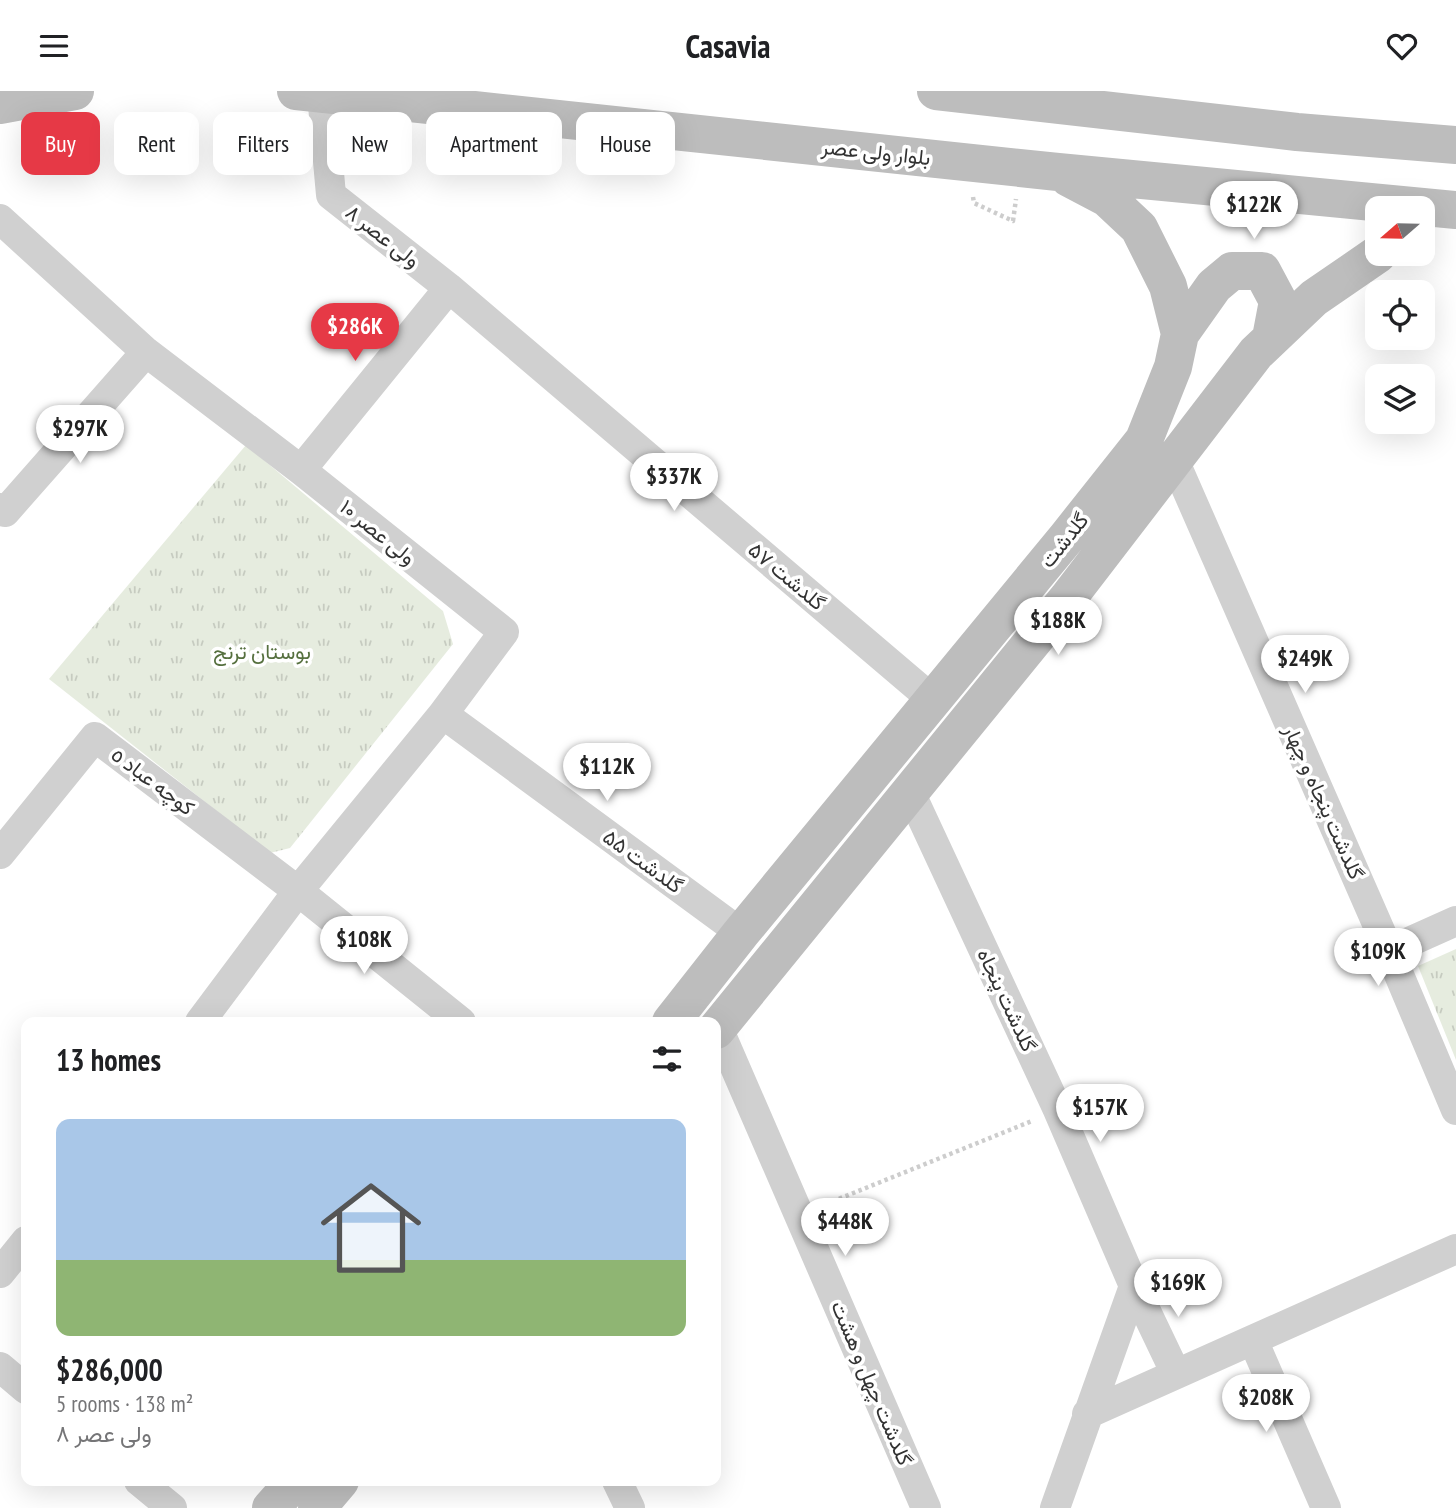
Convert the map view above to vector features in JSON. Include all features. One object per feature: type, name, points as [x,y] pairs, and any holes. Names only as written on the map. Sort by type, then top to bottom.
[{"type":"street","points":[[0,105],[75,91]]},
{"type":"street","points":[[936,91],[1297,132],[1456,145]]},
{"type":"street","name":"بلوار ولی عصر","points":[[309,92],[1456,213]]},
{"type":"street","name":"ولی عصر ۸","points":[[309,92],[331,195],[449,288]]},
{"type":"street","name":"گلدشت","points":[[675,1017],[1144,440],[1173,367],[1180,334],[1168,286],[1139,228],[1107,198],[1058,172]]},
{"type":"street","points":[[1435,225],[1456,213]]},
{"type":"street","name":"ولی عصر ۱۰","points":[[0,219],[146,352],[301,470],[504,632],[443,714],[298,891],[204,1017]]},
{"type":"street","name":"گلدشت","points":[[721,1024],[1068,598],[1256,353],[1314,298],[1365,263]]},
{"type":"street","points":[[1180,334],[1214,286],[1232,271],[1262,271],[1279,301],[1271,338]]},
{"type":"street","points":[[301,470],[449,288]]},
{"type":"street","name":"گلدشت ۵۷","points":[[449,288],[933,699]]},
{"type":"street","points":[[2,512],[146,352]]},
{"type":"street","name":"گلدشت پنجاه و چهار","points":[[1174,460],[1456,1110]]},
{"type":"street","name":"گلدشت ۵۵","points":[[443,714],[741,933]]},
{"type":"street","name":"كوچه عباد ٥","points":[[0,854],[95,737],[298,891]]},
{"type":"street","name":"گلدشت پنجاه","points":[[910,792],[1058,1110],[1175,1374]]},
{"type":"street","points":[[298,891],[455,1017]]},
{"type":"street","points":[[1389,951],[1456,921]]},
{"type":"street","name":"گلدشت چهل و هشت","points":[[721,1038],[926,1508]]},
{"type":"street","points":[[0,1273],[21,1247]]},
{"type":"street","points":[[1087,1414],[1456,1249]]},
{"type":"street","points":[[1055,1508],[1135,1286]]},
{"type":"street","points":[[1253,1340],[1326,1508]]},
{"type":"street","points":[[0,1367],[21,1385]]},
{"type":"street","points":[[145,1486],[172,1508]]},
{"type":"street","points":[[271,1508],[291,1486]]},
{"type":"street","points":[[317,1508],[336,1486]]},
{"type":"street","points":[[619,1486],[630,1508]]},
{"type":"path","points":[[799,1215],[1058,1110]]},
{"type":"green space","name":"بوستان ترنج","points":[[246,445],[443,611],[453,644],[290,848],[270,853],[49,679]]},
{"type":"green space","points":[[1456,949],[1456,1060],[1418,966]]}]
